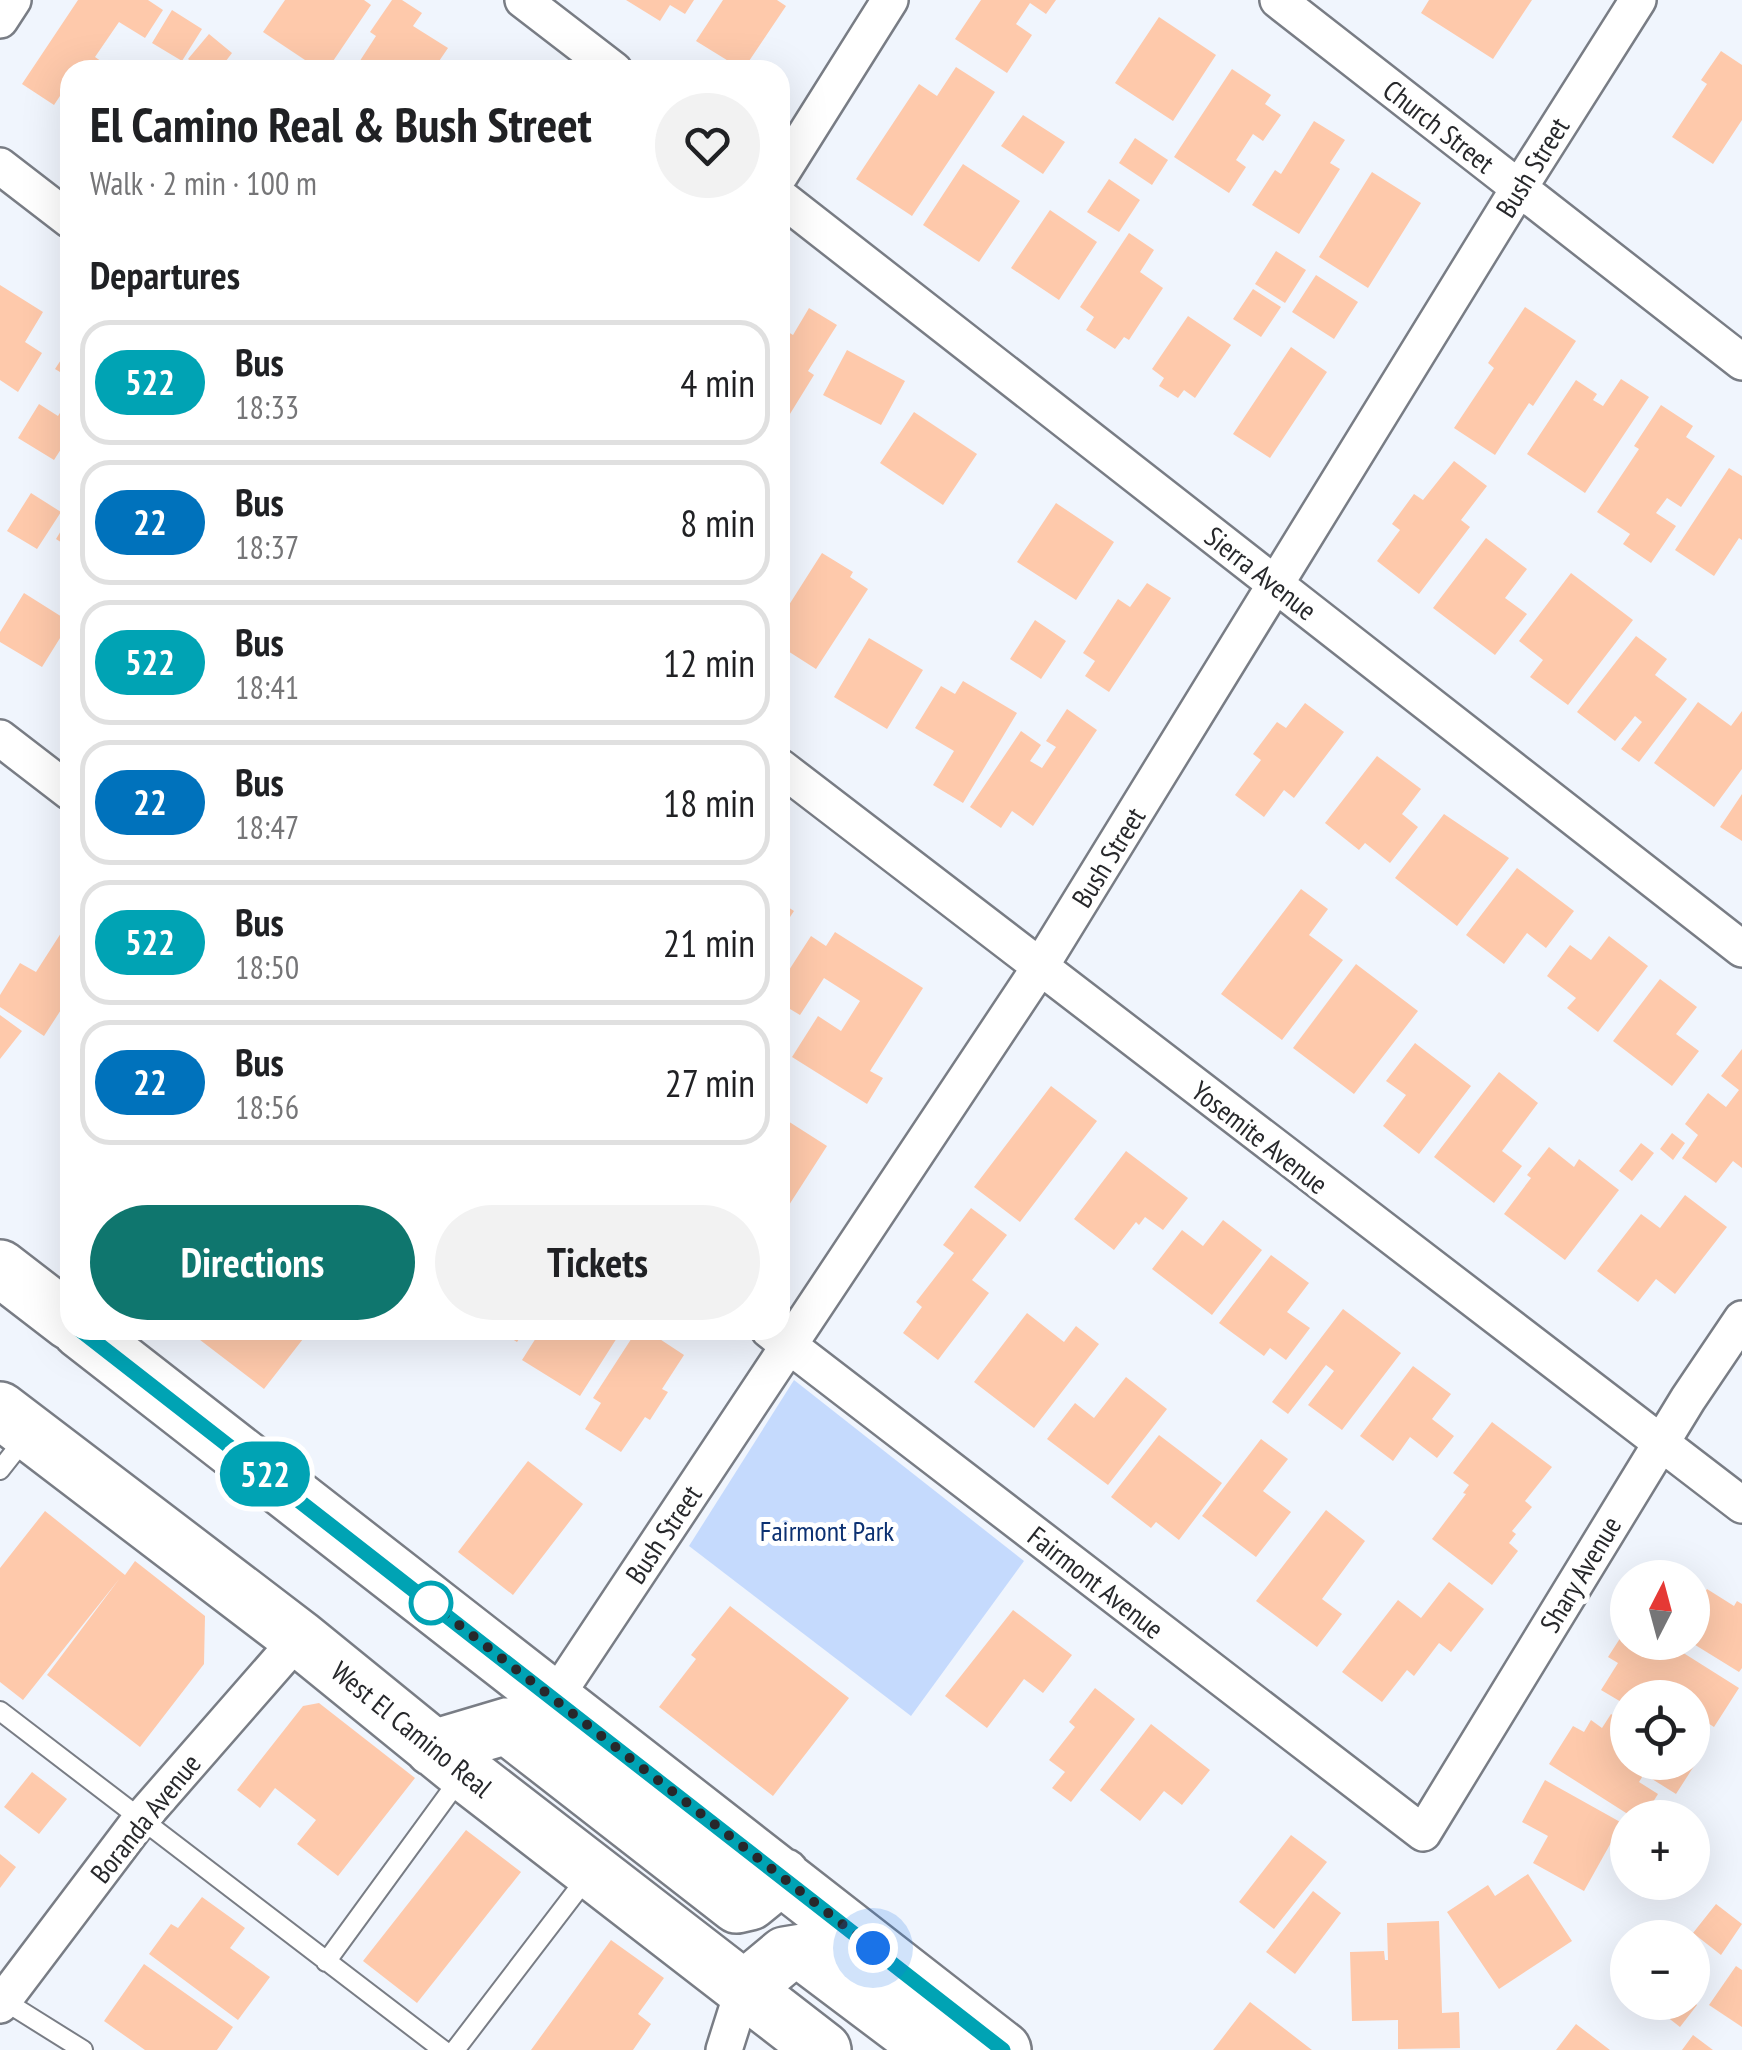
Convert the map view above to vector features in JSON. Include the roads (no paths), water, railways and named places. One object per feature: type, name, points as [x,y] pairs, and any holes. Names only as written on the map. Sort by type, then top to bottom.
[{"type":"main road","points":[[0,1268],[60,1314]]},
{"type":"main road","points":[[93,1340],[1004,2050]]},
{"type":"main road","name":"West El Camino Real","points":[[10,1438],[299,1638],[449,1760],[823,2050]]},
{"type":"main road","points":[[449,1760],[507,1726],[737,1906],[750,1902],[782,1876]]},
{"type":"main road","points":[[744,1990],[785,1955],[803,1952],[933,2050]]},
{"type":"street","points":[[0,20],[12,0]]},
{"type":"street","points":[[524,0],[601,60]]},
{"type":"street","points":[[790,159],[890,0]]},
{"type":"street","name":"Church Street","points":[[1278,0],[1742,362]]},
{"type":"street","name":"Bush Street","points":[[790,1321],[1040,967],[1518,188],[1638,0]]},
{"type":"street","points":[[0,166],[60,212]]},
{"type":"street","name":"Sierra Avenue","points":[[790,205],[1742,949]]},
{"type":"street","points":[[0,738],[60,784]]},
{"type":"street","name":"Yosemite Avenue","points":[[790,775],[1742,1504]]},
{"type":"street","name":"Shary Avenue","points":[[1423,1833],[1662,1442],[1742,1319]]},
{"type":"street","name":"Bush Street","points":[[554,1699],[777,1340]]},
{"type":"street","name":"Fairmont Avenue","points":[[783,1340],[1423,1833]]},
{"type":"street","name":"Boranda Avenue","points":[[2,2002],[139,1820],[299,1638]]},
{"type":"street","points":[[724,2050],[744,1990]]},
{"type":"lane","points":[[0,1711],[443,2050]]},
{"type":"lane","points":[[326,1962],[449,1760]]},
{"type":"lane","points":[[455,2050],[592,1872]]},
{"type":"lane","points":[[2,2002],[83,2050]]},
{"type":"park label","name":"Fairmont Park","points":[[827,1530]]}]
